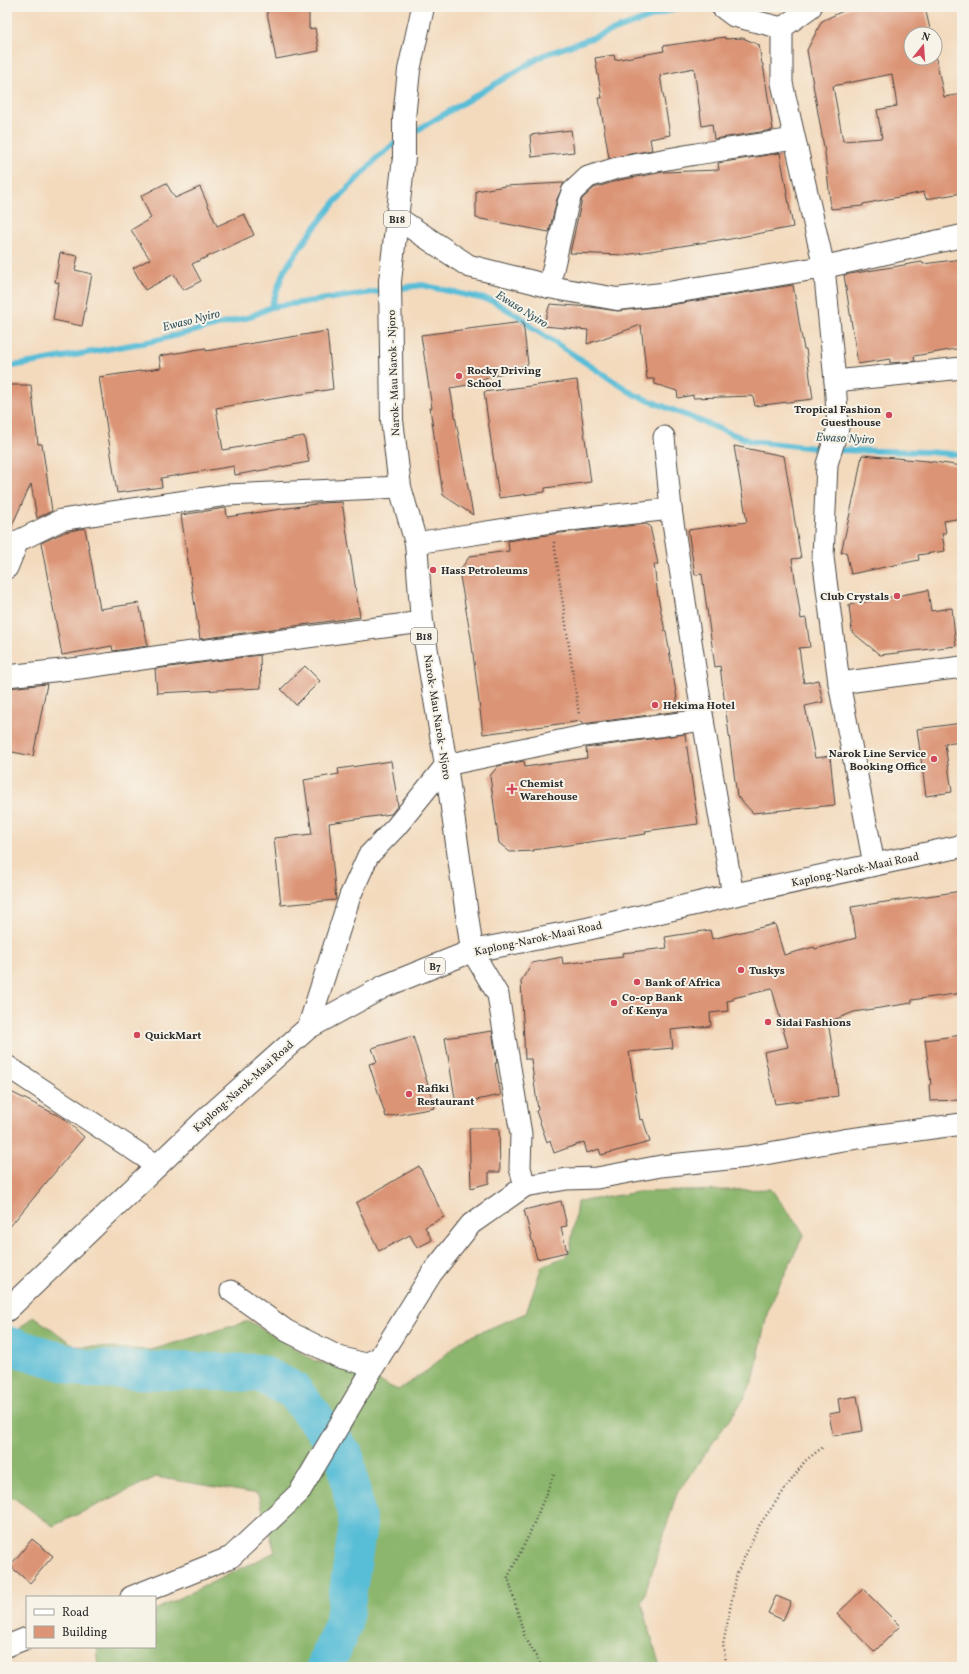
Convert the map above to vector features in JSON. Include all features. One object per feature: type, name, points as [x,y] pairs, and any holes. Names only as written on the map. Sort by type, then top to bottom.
[{"type":"main road","name":"Narok- Mau Narok - Njoro","points":[[423,7],[409,70],[404,118],[404,157],[390,281],[392,420],[400,487],[416,543],[422,622],[446,765],[472,951]]},
{"type":"main road","points":[[397,218],[469,266],[549,287],[617,299],[662,294],[824,267],[962,236]]},
{"type":"main road","name":"Kaplong-Narok-Maai Road","points":[[12,1306],[205,1120],[308,1028],[385,986],[472,951],[587,928],[874,864],[962,846]]},
{"type":"street","points":[[722,8],[734,16],[782,28],[811,7]]},
{"type":"street","points":[[782,28],[782,84],[824,267],[835,381],[838,428],[827,464],[823,557],[839,684],[874,864]]},
{"type":"street","points":[[549,287],[568,203],[572,192],[588,177],[617,168],[794,139]]},
{"type":"street","points":[[835,381],[962,368]]},
{"type":"street","points":[[664,437],[671,509],[703,720],[733,895]]},
{"type":"street","points":[[7,568],[18,541],[61,520],[227,495],[400,487]]},
{"type":"street","points":[[416,543],[550,522],[671,509]]},
{"type":"street","points":[[7,676],[80,668],[169,654],[422,622]]},
{"type":"street","points":[[839,684],[962,667]]},
{"type":"street","points":[[308,1028],[350,896],[368,856],[396,827],[446,765],[583,736],[703,720]]},
{"type":"street","points":[[472,951],[498,995],[521,1134],[520,1168],[525,1186]]},
{"type":"street","points":[[7,1066],[158,1166]]},
{"type":"street","points":[[134,1596],[231,1557],[298,1493],[432,1273],[471,1224],[525,1186],[567,1179],[597,1178],[661,1166],[747,1158],[843,1140],[962,1124]]},
{"type":"street","points":[[230,1291],[287,1331],[339,1357],[365,1364],[379,1358]]},
{"type":"street","points":[[7,1646],[26,1638]]},
{"type":"path","points":[[550,522],[583,736]]},
{"type":"path","points":[[727,1667],[723,1645],[737,1573],[760,1524],[805,1461],[823,1446]]},
{"type":"path","points":[[542,1667],[524,1635],[508,1577],[529,1535],[555,1472]]},
{"type":"green space","points":[[771,1189],[804,1234],[768,1309],[754,1377],[744,1399],[677,1493],[642,1603],[660,1667],[99,1667],[97,1648],[156,1648],[156,1610],[275,1552],[258,1494],[156,1477],[53,1526],[7,1493],[7,1341],[33,1316],[75,1346],[151,1350],[249,1321],[315,1361],[352,1369],[398,1390],[428,1370],[462,1340],[526,1313],[542,1266],[565,1257],[570,1250],[577,1202],[638,1192]]},
{"type":"building","points":[[266,7],[309,7],[309,29],[315,28],[319,51],[276,59]]},
{"type":"building","points":[[851,7],[925,7],[929,26],[903,26],[903,66],[938,66],[944,97],[962,94],[962,193],[926,199],[924,192],[863,204],[863,206],[831,209],[825,153],[807,50],[822,21]],"holes":[[[892,74],[897,106],[877,110],[882,138],[843,141],[833,86]]]},
{"type":"building","points":[[725,37],[725,39],[743,38],[759,45],[773,130],[714,139],[712,124],[702,126],[694,68],[660,75],[670,135],[650,139],[652,150],[609,158],[599,98],[602,98],[595,58],[614,55],[615,60],[664,51],[663,46]]},
{"type":"building","points":[[571,130],[574,152],[532,157],[530,135]]},
{"type":"building","points":[[780,153],[793,227],[725,240],[625,255],[570,253],[582,199],[594,188],[620,180],[664,172],[719,170],[718,163]]},
{"type":"building","points":[[166,183],[175,198],[200,187],[217,226],[244,214],[254,235],[192,264],[201,281],[183,290],[174,274],[145,290],[133,268],[150,259],[131,230],[151,218],[141,196]]},
{"type":"building","points":[[564,183],[557,199],[549,232],[476,218],[476,191],[505,186]]},
{"type":"building","points":[[60,253],[78,256],[75,270],[92,274],[82,326],[53,320],[59,283],[55,282]]},
{"type":"building","points":[[962,259],[962,348],[914,356],[915,361],[890,363],[890,359],[858,364],[844,275],[922,262],[923,264]]},
{"type":"building","points":[[793,285],[804,349],[806,349],[813,399],[755,406],[753,396],[693,398],[693,395],[678,398],[677,391],[655,384],[654,379],[647,379],[641,325],[587,344],[588,330],[543,326],[550,304],[618,311],[664,306]]},
{"type":"building","points":[[523,322],[528,364],[468,385],[450,388],[473,515],[443,495],[421,335]]},
{"type":"building","points":[[327,331],[333,389],[216,408],[223,450],[304,436],[309,462],[235,475],[234,466],[161,478],[162,487],[117,493],[99,377],[161,368],[159,356],[206,348],[206,351]]},
{"type":"building","points":[[577,380],[591,482],[545,488],[545,492],[499,498],[484,392]]},
{"type":"building","points":[[7,385],[31,385],[38,444],[42,444],[52,511],[37,518],[31,484],[7,536]]},
{"type":"building","points":[[734,446],[784,456],[801,558],[792,559],[801,619],[806,618],[810,647],[799,648],[804,683],[818,680],[823,702],[805,706],[815,758],[830,756],[835,805],[753,813],[737,796],[720,666],[715,667],[702,574],[695,575],[688,530],[747,522]]},
{"type":"building","points":[[862,455],[928,461],[962,466],[962,518],[944,521],[946,533],[942,534],[945,551],[918,555],[919,560],[851,574],[846,552],[841,553]]},
{"type":"building","points":[[342,502],[360,617],[200,639],[181,515],[226,508],[227,517],[322,503]]},
{"type":"building","points":[[646,524],[650,526],[658,564],[654,564],[658,597],[666,631],[679,711],[582,724],[582,721],[483,734],[471,638],[459,571],[470,556],[509,551],[508,541],[560,533]]},
{"type":"building","points":[[85,528],[100,609],[139,603],[148,646],[113,651],[112,646],[62,655],[41,543],[65,532]]},
{"type":"building","points":[[928,590],[931,611],[952,608],[956,646],[880,655],[852,632],[849,605]]},
{"type":"building","points":[[260,655],[261,688],[157,693],[155,669]]},
{"type":"building","points":[[305,666],[320,681],[296,705],[281,689]]},
{"type":"building","points":[[47,684],[33,756],[7,751],[7,688]]},
{"type":"building","points":[[962,723],[962,742],[945,744],[952,792],[926,796],[917,729]]},
{"type":"building","points":[[685,734],[698,824],[645,831],[646,834],[533,850],[534,851],[510,852],[499,843],[490,776],[498,766],[524,761],[525,767],[587,758],[586,748]]},
{"type":"building","points":[[391,761],[398,805],[391,814],[329,823],[336,900],[281,905],[274,838],[312,834],[304,780],[339,774],[338,769]]},
{"type":"building","points":[[962,891],[962,993],[912,1000],[912,1003],[854,1012],[828,1022],[838,1096],[775,1104],[764,1052],[788,1047],[772,989],[733,998],[733,1000],[727,1001],[728,1011],[710,1013],[711,1026],[671,1030],[673,1048],[629,1052],[640,1120],[643,1119],[650,1142],[601,1155],[599,1149],[587,1153],[584,1142],[554,1153],[550,1140],[547,1142],[536,1111],[538,1110],[531,1059],[525,1059],[521,981],[532,963],[562,957],[563,964],[623,957],[622,953],[667,948],[665,937],[710,930],[712,939],[775,924],[784,955],[814,947],[815,949],[856,938],[851,907]]},
{"type":"building","points":[[492,1031],[497,1063],[495,1063],[501,1095],[456,1104],[445,1038]]},
{"type":"building","points":[[962,1035],[962,1079],[959,1079],[960,1100],[930,1101],[929,1085],[931,1084],[925,1040]]},
{"type":"building","name":"Rafiki Restaurant","points":[[413,1036],[435,1108],[386,1117],[369,1064],[377,1062],[372,1048]]},
{"type":"building","points":[[7,1090],[65,1119],[84,1137],[7,1230]]},
{"type":"building","points":[[469,1128],[499,1128],[500,1172],[489,1172],[489,1183],[471,1188]]},
{"type":"building","points":[[419,1166],[444,1217],[425,1227],[432,1240],[417,1248],[410,1235],[379,1251],[356,1203]]},
{"type":"building","points":[[561,1201],[567,1226],[561,1227],[567,1252],[537,1259],[524,1210]]},
{"type":"building","points":[[857,1396],[863,1431],[833,1436],[829,1414],[840,1412],[838,1399]]},
{"type":"building","points":[[32,1539],[53,1556],[30,1583],[10,1566]]},
{"type":"building","points":[[863,1589],[900,1626],[874,1652],[837,1614]]},
{"type":"building","points":[[776,1596],[791,1602],[783,1620],[768,1613]]},
{"type":"waterway","points":[[409,135],[544,55],[679,7]]},
{"type":"waterway","points":[[271,307],[284,271],[308,236],[335,202],[377,158],[398,141]]},
{"type":"waterway","name":"Ewaso Nyiro","points":[[7,367],[153,341],[250,317],[271,307],[422,285],[493,301],[525,320],[531,327],[635,395],[750,441],[834,450],[929,452],[962,455]]},
{"type":"waterway","points":[[7,1345],[87,1369],[259,1373],[293,1390],[345,1456],[358,1525],[343,1624],[325,1667]]},
{"type":"place","name":"Rocky Driving School","points":[[459,376]]},
{"type":"place","name":"Tropical Fashion Guesthouse","points":[[889,415]]},
{"type":"place","name":"Hass Petroleums","points":[[433,570]]},
{"type":"place","name":"Club Crystals","points":[[897,596]]},
{"type":"place","name":"Hekima Hotel","points":[[655,705]]},
{"type":"place","name":"Narok Line Service Booking Office","points":[[934,759]]},
{"type":"place","name":"Chemist Warehouse","points":[[512,789]]},
{"type":"place","name":"Tuskys","points":[[741,970]]},
{"type":"place","name":"Bank of Africa","points":[[637,982]]},
{"type":"place","name":"Co-op Bank of Kenya","points":[[614,1003]]},
{"type":"place","name":"Sidai Fashions","points":[[768,1022]]},
{"type":"place","name":"QuickMart","points":[[137,1035]]},
{"type":"place","name":"Rafiki Restaurant","points":[[409,1094]]}]
